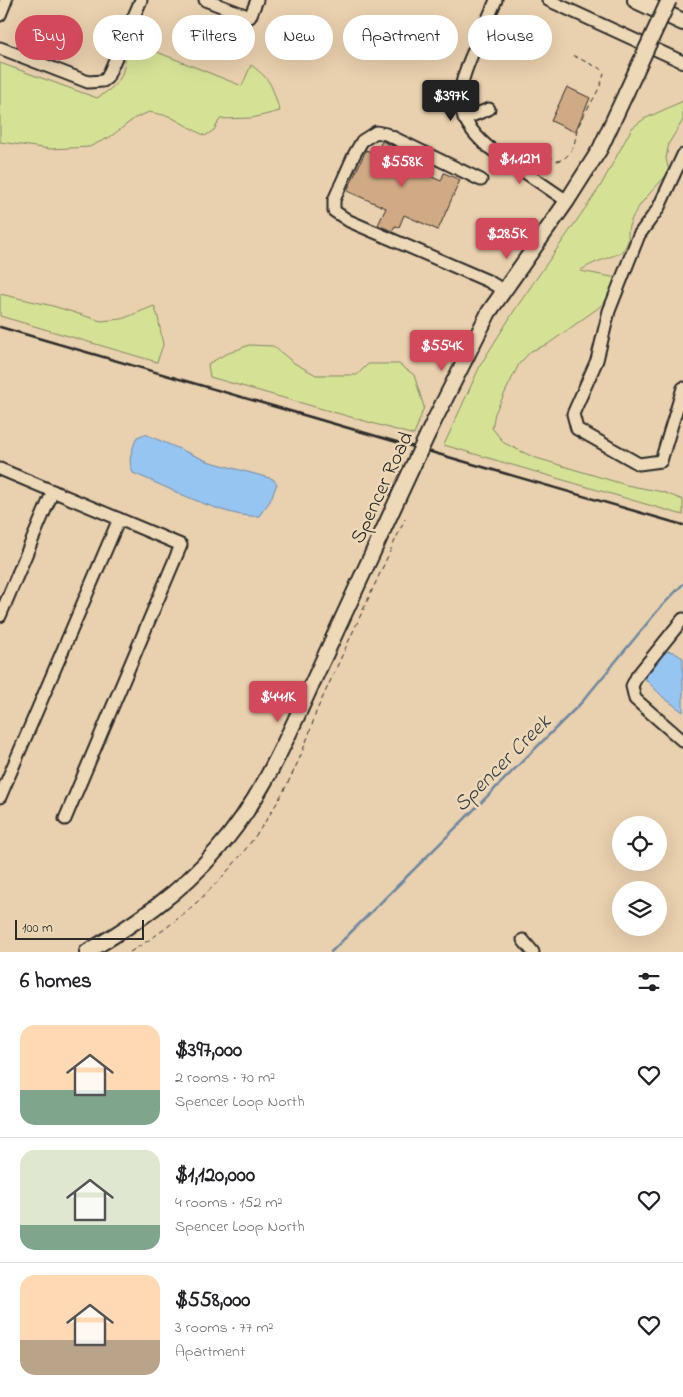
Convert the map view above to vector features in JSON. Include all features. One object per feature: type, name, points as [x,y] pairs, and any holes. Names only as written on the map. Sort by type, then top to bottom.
[{"type":"highway","points":[[636,0],[683,22]]},
{"type":"main road","name":"Spencer Road","points":[[87,952],[131,926],[177,891],[218,849],[252,804],[284,745],[417,456],[480,328],[503,290],[567,201],[600,149],[670,0]]},
{"type":"street","points":[[0,15],[6,0]]},
{"type":"street","points":[[0,48],[88,82],[103,81],[107,78],[141,0]]},
{"type":"street","points":[[205,0],[250,18],[257,0]]},
{"type":"street","points":[[496,0],[462,80],[459,98],[464,119],[477,137],[488,147],[567,201]]},
{"type":"street","points":[[548,0],[683,62]]},
{"type":"street","points":[[464,119],[489,109]]},
{"type":"street","points":[[481,180],[386,134],[376,132],[362,141],[351,161],[334,200],[334,211],[349,221],[488,281],[503,290]]},
{"type":"street","points":[[683,155],[658,209],[639,235],[608,311],[597,360],[573,414],[577,429],[639,464],[661,461],[683,388]]},
{"type":"street","points":[[0,469],[180,545],[65,819]]},
{"type":"street","points":[[0,616],[53,491]]},
{"type":"street","points":[[0,797],[119,519]]},
{"type":"street","points":[[682,624],[637,676],[632,686],[635,699],[683,741]]},
{"type":"path","points":[[525,143],[557,160],[562,160],[574,147],[576,132],[593,96],[598,90],[604,73],[603,70],[572,55]]},
{"type":"green space","points":[[162,54],[172,58],[172,60],[177,60],[242,86],[251,65],[268,81],[280,111],[252,118],[220,119],[214,130],[205,136],[169,116],[149,112],[135,118],[110,137],[89,147],[50,149],[0,142],[0,63],[97,98],[118,82],[125,60],[162,60]]},
{"type":"green space","points":[[683,101],[683,120],[669,143],[666,158],[669,172],[636,211],[629,226],[628,241],[625,247],[619,253],[580,271],[617,278],[611,296],[598,308],[548,344],[531,351],[519,364],[495,413],[492,428],[504,443],[533,457],[626,485],[663,492],[683,500],[683,515],[444,445],[481,364],[516,308],[600,187],[632,128],[644,119]]},
{"type":"green space","points":[[0,294],[53,306],[101,321],[122,319],[154,306],[163,345],[157,362],[0,316]]},
{"type":"green space","points":[[249,345],[273,346],[294,363],[316,375],[357,375],[368,364],[399,364],[414,375],[424,407],[414,435],[210,377],[208,364]]},
{"type":"water","points":[[145,434],[207,461],[273,479],[277,484],[270,501],[259,516],[245,516],[196,501],[133,473],[130,464],[132,451],[137,437]]},
{"type":"water","points":[[668,651],[683,658],[683,712],[664,698],[646,680],[650,668]]},
{"type":"building","points":[[567,87],[590,98],[575,132],[551,121]]},
{"type":"building","points":[[382,141],[410,154],[407,163],[424,171],[423,173],[441,181],[444,173],[460,180],[438,230],[404,215],[399,227],[395,226],[392,231],[378,225],[386,208],[347,191],[366,150],[376,154]]},
{"type":"waterway","name":"Spencer Creek","points":[[331,952],[582,702],[659,609],[683,584]]},
{"type":"railway","points":[[0,327],[683,525]]}]
